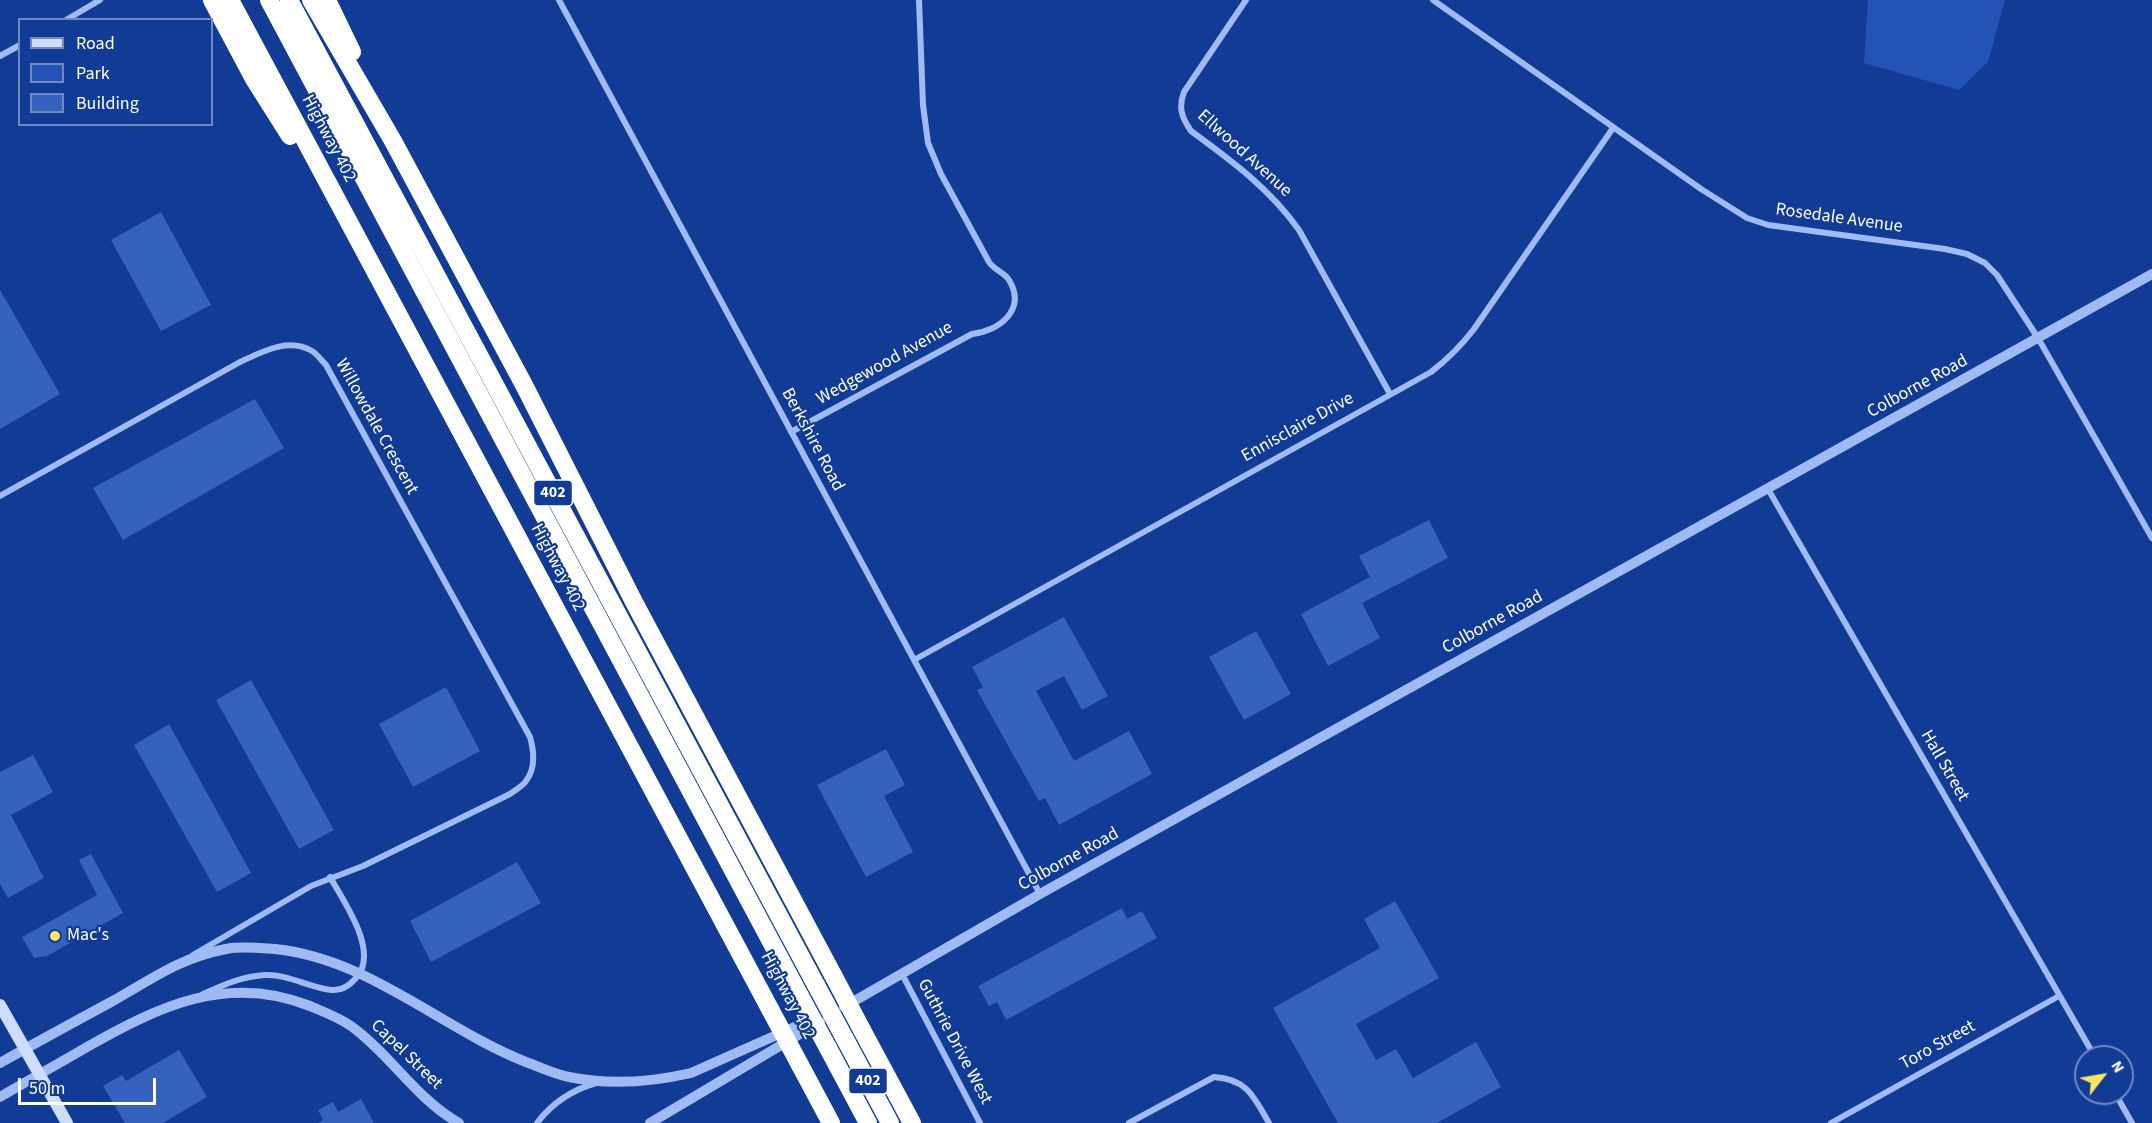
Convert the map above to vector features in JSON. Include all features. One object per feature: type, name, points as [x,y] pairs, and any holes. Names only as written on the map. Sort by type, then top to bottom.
[{"type":"highway","points":[[212,0],[254,79],[375,274]]},
{"type":"highway","name":"Highway 402","points":[[230,0],[831,1123]]},
{"type":"highway","points":[[269,0],[868,1123]]},
{"type":"highway","name":"Highway 402","points":[[289,0],[890,1123]]},
{"type":"highway","points":[[311,0],[328,33],[393,141],[524,386],[634,602],[912,1123]]},
{"type":"highway","points":[[327,0],[393,141]]},
{"type":"main road","points":[[0,1005],[67,1123]]},
{"type":"street","points":[[69,18],[100,0]]},
{"type":"street","name":"Berkshire Road","points":[[559,0],[1040,894]]},
{"type":"street","name":"Wedgewood Avenue","points":[[791,432],[972,334],[997,327],[1013,308],[1014,298],[1010,281],[989,262],[941,174],[928,143],[923,105],[919,0]]},
{"type":"street","name":"Ellwood Avenue","points":[[1246,0],[1184,92],[1180,103],[1184,121],[1191,131],[1259,182],[1289,215],[1390,394]]},
{"type":"street","name":"Rosedale Avenue","points":[[1433,0],[1725,205],[1758,222],[1967,254],[1985,263],[1997,275],[2038,338],[2152,538]]},
{"type":"street","points":[[0,57],[18,46]]},
{"type":"street","name":"Ennisclaire Drive","points":[[914,660],[1431,372],[1463,343],[1613,128]]},
{"type":"street","name":"Colborne Road","points":[[650,1123],[1040,894],[2152,274]]},
{"type":"street","name":"Willowdale Crescent","points":[[0,496],[240,362],[281,345],[296,346],[312,351],[326,365],[530,737],[535,754],[526,781],[510,794],[363,866],[330,877]]},
{"type":"street","name":"Hall Street","points":[[1768,489],[2088,1045]]},
{"type":"street","points":[[0,1063],[184,960],[256,916],[330,877],[362,942],[364,957],[360,973]]},
{"type":"street","points":[[184,960],[229,948],[266,948],[296,952],[360,973],[478,1040],[520,1059],[567,1076],[591,1080],[614,1080]]},
{"type":"street","name":"Capel Street","points":[[0,1097],[121,1028],[154,1012],[228,983],[265,975],[282,976],[332,990],[342,989],[352,983],[360,973]]},
{"type":"street","name":"Guthrie Drive West","points":[[902,974],[980,1123]]},
{"type":"street","name":"Capel Street","points":[[188,1000],[218,993],[260,992],[285,997],[330,1014],[369,1041],[424,1096],[459,1123]]},
{"type":"street","name":"Toro Street","points":[[1831,1123],[2059,996]]},
{"type":"street","name":"Colborne Road","points":[[537,1123],[552,1106],[583,1087],[614,1080],[668,1078],[690,1073],[852,1003]]},
{"type":"street","points":[[1129,1123],[1214,1077],[1224,1077],[1243,1084],[1269,1123]]},
{"type":"street","points":[[2122,1105],[2132,1123]]},
{"type":"green space","points":[[1868,0],[2005,0],[1988,62],[1959,90],[1864,63]]},
{"type":"building","points":[[161,212],[211,305],[161,331],[111,240]]},
{"type":"building","points":[[0,290],[60,394],[0,429]]},
{"type":"building","points":[[255,399],[284,448],[123,540],[93,488]]},
{"type":"building","points":[[1429,520],[1448,558],[1362,603],[1380,638],[1328,666],[1301,614],[1370,577],[1359,556]]},
{"type":"building","points":[[1064,617],[1108,696],[1082,710],[1064,676],[1036,691],[1074,761],[1129,731],[1152,774],[1059,825],[1045,798],[1039,801],[977,690],[983,687],[972,667]]},
{"type":"building","points":[[1256,631],[1291,694],[1244,720],[1209,657]]},
{"type":"building","points":[[251,680],[334,830],[299,849],[216,700]]},
{"type":"building","points":[[446,687],[480,751],[413,787],[379,724]]},
{"type":"building","points":[[169,724],[251,873],[217,892],[134,745]]},
{"type":"building","points":[[886,749],[905,785],[884,796],[913,852],[866,877],[817,785]]},
{"type":"building","points":[[33,755],[53,792],[11,815],[44,878],[8,898],[0,884],[0,772]]},
{"type":"building","points":[[91,854],[123,913],[47,956],[34,958],[22,937],[97,895],[79,860]]},
{"type":"building","points":[[517,862],[541,903],[431,962],[410,921]]},
{"type":"building","points":[[1395,901],[1439,978],[1356,1024],[1376,1060],[1396,1049],[1413,1078],[1476,1042],[1501,1087],[1437,1123],[1338,1123],[1273,1008],[1380,948],[1364,919]]},
{"type":"building","points":[[1122,908],[1127,919],[1142,911],[1157,938],[1006,1020],[997,1002],[989,1006],[978,986]]},
{"type":"building","points":[[179,1050],[207,1097],[163,1123],[125,1123],[103,1086],[122,1075],[126,1081]]},
{"type":"building","points":[[361,1099],[374,1123],[318,1123],[323,1120],[318,1110],[333,1102],[338,1112]]},
{"type":"place","name":"Mac's","points":[[55,936]]}]
